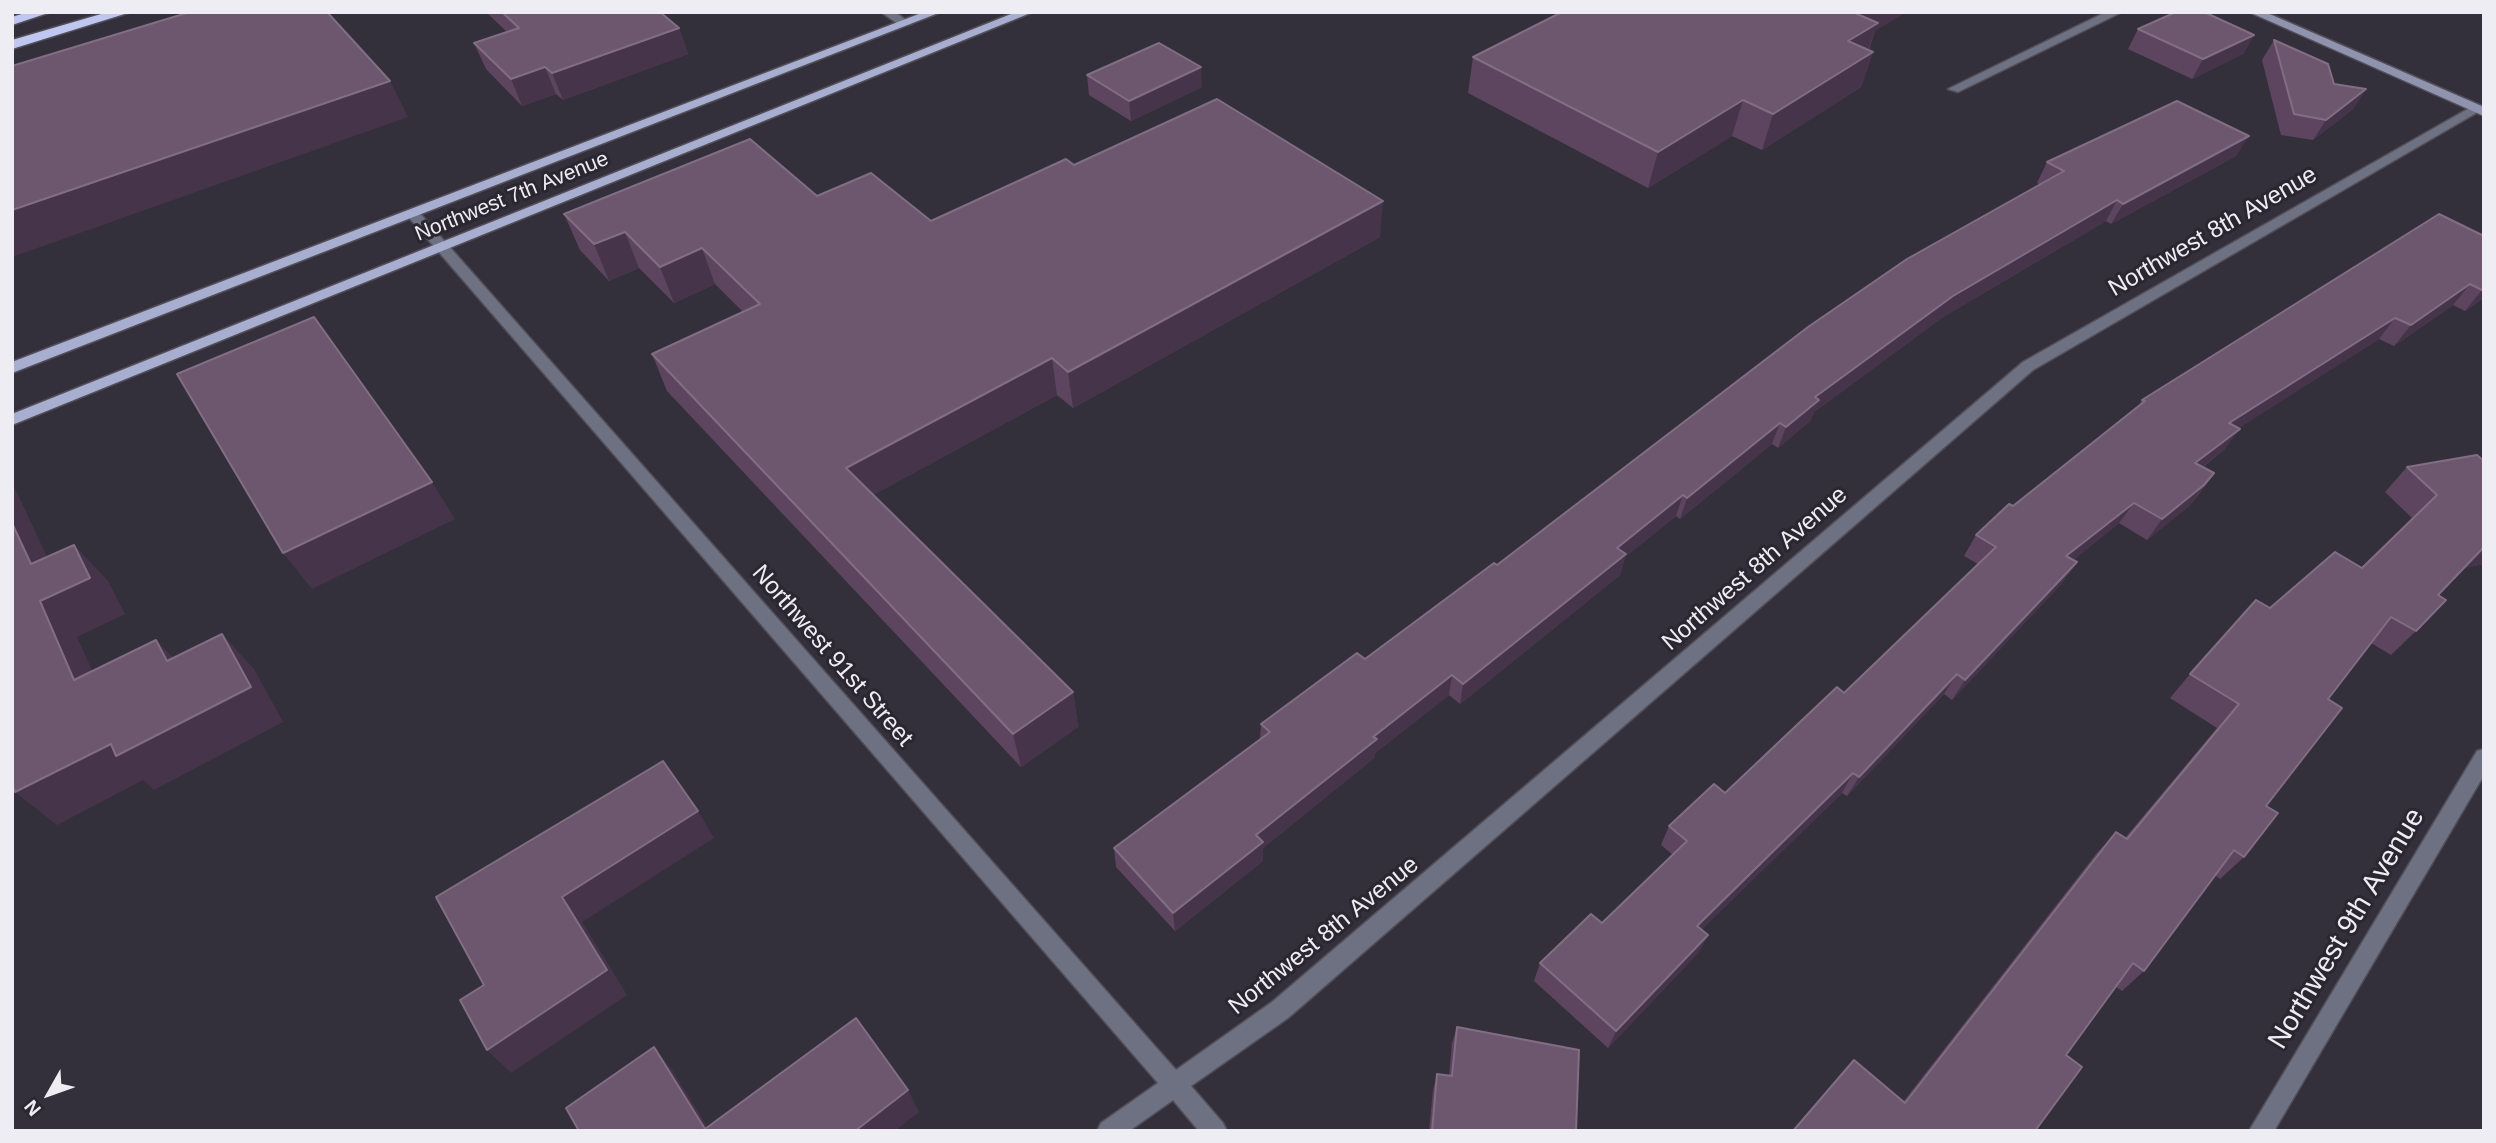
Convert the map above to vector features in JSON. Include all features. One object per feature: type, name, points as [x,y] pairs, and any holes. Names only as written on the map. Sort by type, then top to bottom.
[{"type":"highway","points":[[12,21],[44,12]]},
{"type":"highway","points":[[12,46],[124,12]]},
{"type":"main road","name":"Northwest 7th Avenue","points":[[12,368],[935,12]]},
{"type":"main road","name":"Northwest 7th Avenue","points":[[12,421],[1027,12]]},
{"type":"street","points":[[887,12],[905,24]]},
{"type":"street","points":[[1954,89],[2116,12]]},
{"type":"street","points":[[2255,12],[2480,110]]},
{"type":"street","name":"Northwest 8th Avenue","points":[[1109,1131],[1173,1083],[1280,1010],[2028,366],[2480,110]]},
{"type":"street","name":"Northwest 91st Street","points":[[412,213],[1215,1131]]},
{"type":"street","name":"Northwest 9th Avenue","points":[[2261,1131],[2484,758]]},
{"type":"building","points":[[190,12],[327,12],[390,81],[12,210],[12,66]]},
{"type":"building","points":[[502,12],[660,12],[679,28],[552,73],[545,67],[511,79],[474,43],[519,28]]},
{"type":"building","points":[[1562,12],[1861,12],[1857,14],[1878,23],[1848,41],[1873,52],[1773,114],[1743,100],[1658,152],[1473,57]]},
{"type":"building","points":[[2176,12],[2204,12],[2254,35],[2203,59],[2138,29]]},
{"type":"building","points":[[2274,40],[2328,64],[2334,84],[2366,89],[2326,120],[2294,114]]},
{"type":"building","points":[[1159,43],[1201,67],[1129,101],[1087,75]]},
{"type":"building","points":[[1217,99],[1383,201],[1068,372],[1052,358],[846,468],[1073,692],[1013,734],[652,354],[760,304],[702,248],[660,267],[625,232],[594,244],[564,214],[750,139],[817,196],[871,173],[931,221],[1066,159],[1074,165]]},
{"type":"building","points":[[2177,101],[2249,136],[2123,204],[2117,200],[1953,296],[1815,397],[1819,400],[1786,427],[1780,423],[1687,498],[1683,495],[1617,548],[1626,554],[1463,684],[1452,675],[1373,737],[1377,739],[1256,835],[1263,842],[1173,913],[1114,848],[1270,732],[1261,724],[1357,653],[1365,659],[1494,563],[1497,565],[1808,327],[1907,259],[2064,171],[2047,162]]},
{"type":"building","points":[[2439,214],[2484,236],[2484,289],[2470,284],[2411,325],[2395,318],[2229,423],[2240,429],[2195,463],[2214,473],[2204,485],[2162,519],[2134,503],[2066,556],[2077,562],[1965,680],[1957,674],[1859,777],[1853,773],[1697,926],[1708,935],[1616,1031],[1540,963],[1591,914],[1602,923],[1687,841],[1669,826],[1714,784],[1725,793],[1837,687],[1844,693],[1996,547],[1976,535],[2009,504],[2013,506],[2145,401],[2142,400]]},
{"type":"building","points":[[314,317],[432,482],[283,553],[177,374]]},
{"type":"building","points":[[2477,455],[2484,461],[2484,547],[2438,595],[2446,600],[2416,631],[2391,617],[2328,699],[2342,708],[2266,806],[2278,813],[2244,857],[2234,850],[2144,971],[2133,963],[2066,1055],[2082,1067],[2035,1131],[1793,1131],[1854,1060],[1905,1103],[2116,832],[2127,839],[2239,704],[2190,674],[2256,600],[2270,608],[2335,552],[2362,568],[2437,495],[2407,467]]},
{"type":"building","points":[[12,523],[31,564],[74,545],[90,578],[40,601],[74,680],[156,640],[167,661],[222,634],[251,687],[116,756],[111,744],[15,792],[12,784]]},
{"type":"building","points":[[663,761],[698,811],[562,897],[607,970],[487,1050],[460,1000],[484,985],[436,897]]},
{"type":"building","points":[[856,1018],[908,1090],[855,1131],[579,1131],[566,1108],[654,1047],[705,1129]]},
{"type":"building","points":[[1457,1027],[1579,1050],[1576,1131],[1432,1131],[1437,1074],[1452,1076]]}]
